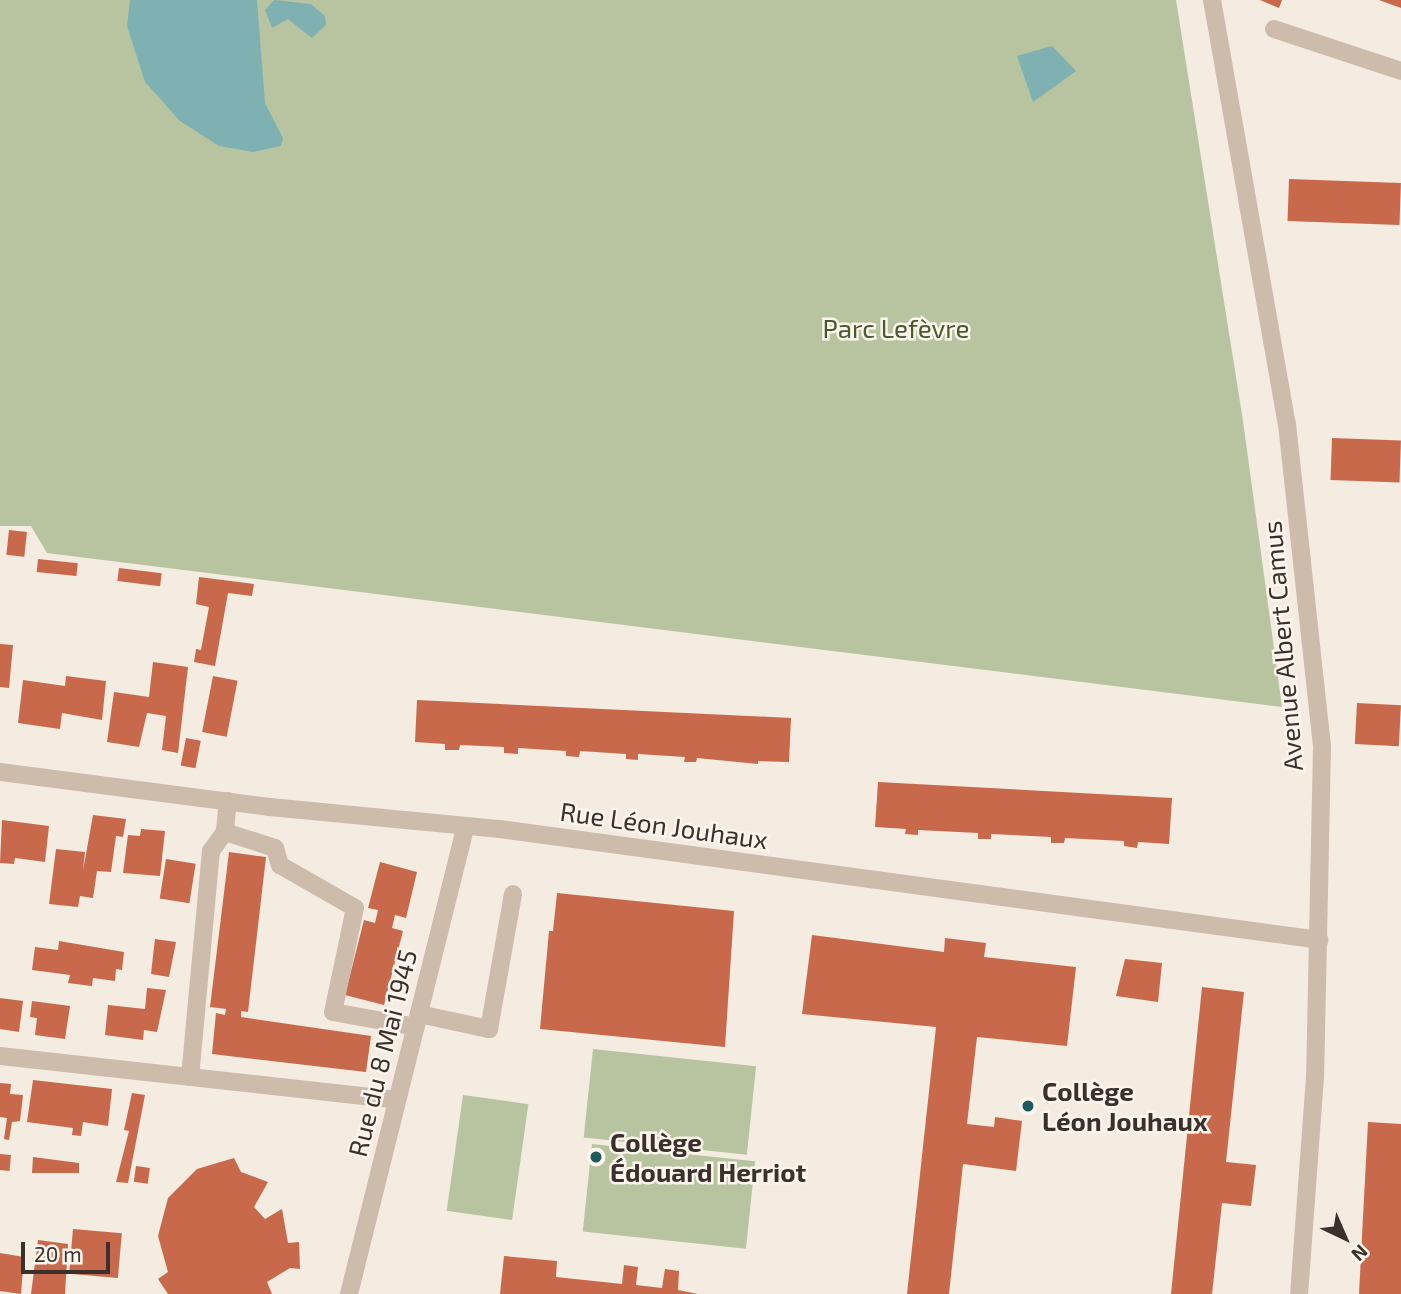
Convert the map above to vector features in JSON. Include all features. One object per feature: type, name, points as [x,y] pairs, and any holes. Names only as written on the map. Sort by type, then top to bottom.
[{"type":"street","name":"Avenue Albert Camus","points":[[1212,0],[1287,424],[1322,747],[1320,940],[1309,1193],[1299,1294]]},
{"type":"street","points":[[1274,29],[1401,71]]},
{"type":"street","name":"Rue Léon Jouhaux","points":[[0,772],[228,801],[466,826],[1320,940]]},
{"type":"street","points":[[190,1077],[211,851],[225,832],[228,801]]},
{"type":"street","name":"Rue du 8 Mai 1945","points":[[349,1294],[466,826]]},
{"type":"street","points":[[225,832],[275,848],[280,865],[355,908],[332,1012],[489,1028],[513,894]]},
{"type":"street","points":[[0,1056],[396,1100]]},
{"type":"green space","name":"Parc Lefèvre","points":[[0,0],[1176,0],[1243,421],[1282,707],[47,553],[31,526],[0,526]]},
{"type":"green space","points":[[593,1049],[756,1066],[747,1155],[584,1138]]},
{"type":"green space","points":[[463,1095],[528,1104],[512,1220],[447,1211]]},
{"type":"green space","points":[[592,1144],[755,1161],[746,1249],[583,1232]]},
{"type":"water","points":[[130,0],[257,0],[265,103],[283,138],[281,146],[253,152],[219,146],[180,121],[145,82],[127,26]]},
{"type":"water","points":[[274,0],[311,4],[325,16],[326,25],[312,38],[288,19],[272,28],[265,10]]},
{"type":"water","points":[[1052,46],[1076,71],[1033,102],[1017,56]]},
{"type":"building","points":[[1260,0],[1282,0],[1279,8]]},
{"type":"building","points":[[1379,0],[1401,0],[1401,8]]},
{"type":"building","points":[[1289,179],[1401,183],[1399,225],[1288,221]]},
{"type":"building","points":[[1332,438],[1401,440],[1399,482],[1331,480]]},
{"type":"building","points":[[9,530],[27,532],[24,557],[6,555]]},
{"type":"building","points":[[38,559],[78,563],[76,576],[37,572]]},
{"type":"building","points":[[119,568],[162,573],[160,586],[117,581]]},
{"type":"building","points":[[199,577],[254,584],[252,596],[228,593],[215,666],[194,662],[196,649],[201,650],[209,607],[196,604]]},
{"type":"building","points":[[0,644],[13,645],[9,688],[0,687]]},
{"type":"building","points":[[153,662],[188,667],[178,753],[162,750],[166,716],[147,713],[139,747],[107,742],[114,692],[149,697]]},
{"type":"building","points":[[66,676],[106,681],[102,720],[62,713],[60,729],[18,723],[23,680],[65,686]]},
{"type":"building","points":[[213,676],[238,681],[227,737],[202,732]]},
{"type":"building","points":[[417,700],[791,718],[789,762],[758,761],[758,764],[697,758],[696,762],[684,762],[685,757],[638,754],[638,760],[626,759],[626,754],[580,751],[579,757],[566,756],[566,751],[518,748],[518,754],[504,753],[504,747],[460,745],[459,750],[445,750],[445,744],[415,742]]},
{"type":"building","points":[[1357,703],[1401,705],[1399,746],[1355,744]]},
{"type":"building","points":[[186,738],[201,741],[195,768],[181,765]]},
{"type":"building","points":[[878,782],[1172,798],[1169,844],[1138,842],[1137,848],[1124,846],[1124,841],[1065,838],[1064,843],[1051,843],[1051,837],[991,834],[991,839],[978,839],[978,833],[918,830],[918,835],[905,834],[906,829],[875,827]]},
{"type":"building","points":[[93,815],[126,819],[123,837],[116,836],[111,872],[97,871],[93,898],[80,896],[78,907],[49,904],[56,849],[85,852],[83,871]]},
{"type":"building","points":[[2,820],[49,826],[45,862],[15,858],[14,864],[0,863]]},
{"type":"building","points":[[141,829],[165,831],[160,876],[123,873],[128,835],[140,836]]},
{"type":"building","points":[[229,852],[266,857],[248,1012],[241,1011],[241,1017],[371,1036],[366,1072],[212,1054],[216,1013],[225,1015],[226,1009],[210,1007]]},
{"type":"building","points":[[166,859],[196,864],[189,903],[160,899]]},
{"type":"building","points":[[380,862],[417,872],[406,918],[395,915],[392,928],[403,931],[384,1005],[345,995],[364,920],[375,923],[378,910],[368,908]]},
{"type":"building","points":[[557,893],[734,911],[725,1047],[540,1029],[549,931],[553,931]]},
{"type":"building","points":[[812,935],[944,952],[945,938],[986,943],[984,957],[1076,967],[1067,1046],[977,1037],[967,1124],[994,1127],[995,1117],[1022,1121],[1016,1171],[963,1164],[949,1294],[907,1294],[936,1027],[802,1014]]},
{"type":"building","points":[[155,939],[176,942],[169,977],[151,974]]},
{"type":"building","points":[[59,941],[124,952],[122,970],[116,969],[115,981],[93,978],[92,986],[68,983],[70,975],[32,970],[35,947],[58,950]]},
{"type":"building","points":[[1125,959],[1162,963],[1158,1002],[1116,996]]},
{"type":"building","points":[[1202,987],[1244,992],[1226,1162],[1256,1165],[1251,1206],[1222,1203],[1212,1294],[1171,1294]]},
{"type":"building","points":[[147,988],[166,990],[157,1032],[144,1030],[143,1040],[105,1035],[108,1005],[145,1009]]},
{"type":"building","points":[[0,998],[23,1001],[19,1032],[0,1029]]},
{"type":"building","points":[[32,1001],[70,1006],[65,1039],[35,1035],[37,1018],[30,1017]]},
{"type":"building","points":[[33,1080],[112,1089],[108,1126],[83,1122],[81,1136],[72,1135],[73,1128],[27,1122]]},
{"type":"building","points":[[0,1083],[11,1084],[10,1094],[23,1095],[20,1121],[12,1122],[9,1140],[4,1139],[7,1118],[0,1117]]},
{"type":"building","points":[[132,1093],[145,1095],[128,1183],[116,1182],[129,1131],[124,1130]]},
{"type":"building","points":[[1368,1122],[1401,1124],[1401,1294],[1359,1294]]},
{"type":"building","points":[[0,1154],[11,1155],[10,1171],[0,1170]]},
{"type":"building","points":[[33,1157],[79,1163],[79,1173],[32,1173]]},
{"type":"building","points":[[234,1158],[241,1172],[268,1182],[254,1207],[265,1219],[282,1209],[288,1243],[299,1242],[300,1269],[290,1268],[267,1282],[272,1294],[168,1294],[158,1279],[168,1272],[158,1236],[168,1198],[197,1169]]},
{"type":"building","points":[[136,1166],[150,1168],[148,1184],[134,1182]]},
{"type":"building","points":[[73,1229],[122,1233],[118,1278],[69,1274]]},
{"type":"building","points":[[38,1240],[68,1244],[65,1294],[31,1294]]},
{"type":"building","points":[[0,1253],[24,1257],[21,1294],[0,1291]]},
{"type":"building","points":[[504,1256],[557,1261],[556,1277],[622,1284],[624,1265],[638,1267],[636,1285],[662,1288],[665,1269],[679,1271],[678,1290],[698,1294],[500,1294]]},
{"type":"place","name":"Collège Léon Jouhaux","points":[[1028,1106]]},
{"type":"place","name":"Collège Édouard Herriot","points":[[596,1157]]}]
